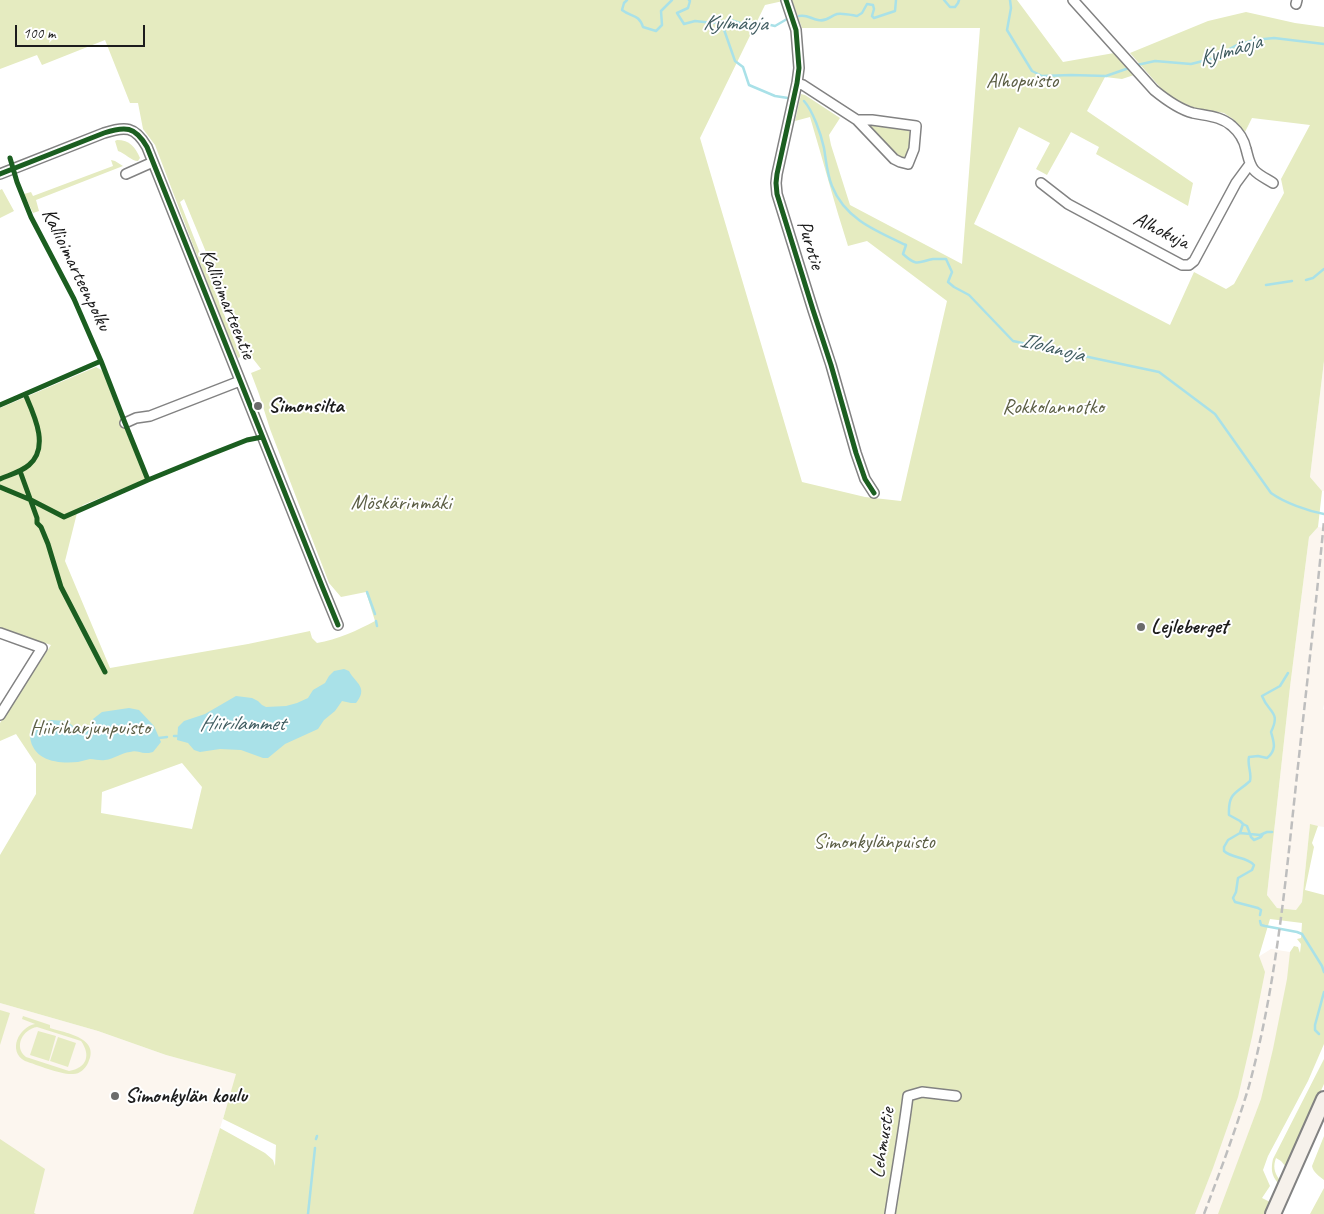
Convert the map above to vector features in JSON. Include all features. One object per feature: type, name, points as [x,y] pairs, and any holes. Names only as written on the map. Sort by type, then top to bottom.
[{"type":"main road","points":[[1273,1214],[1324,1099]]},
{"type":"street","name":"Purotie","points":[[786,0],[796,30],[799,68],[777,174],[777,194],[831,365],[856,453],[865,479],[874,493]]},
{"type":"street","points":[[1073,0],[1154,90],[1165,99],[1180,108],[1222,119],[1231,125],[1240,134],[1246,146],[1250,164],[1255,171],[1273,183]]},
{"type":"street","points":[[797,83],[856,120],[894,159],[908,164],[914,149],[916,126],[872,120],[856,120]]},
{"type":"street","name":"Kallioimarteentie","points":[[0,174],[119,128],[133,131],[141,138],[147,147],[338,625]]},
{"type":"street","points":[[126,174],[153,162]]},
{"type":"street","name":"Alhokuja","points":[[1041,184],[1068,204],[1182,266],[1194,261],[1236,183],[1250,164]]},
{"type":"street","points":[[125,423],[136,418],[150,416],[240,381]]},
{"type":"street","points":[[0,634],[42,648],[0,715]]},
{"type":"street","name":"Lehmustie","points":[[890,1214],[904,1133],[908,1096],[922,1092],[956,1096]]},
{"type":"shaded area","points":[[1324,361],[1324,491],[1322,491],[1310,477]]},
{"type":"shaded area","points":[[1318,527],[1324,528],[1324,827],[1310,825],[1302,902],[1296,910],[1277,908],[1267,895],[1309,537]]},
{"type":"shaded area","points":[[1271,949],[1290,952],[1299,969],[1234,1214],[1181,1214],[1250,962]]},
{"type":"shaded area","name":"Simonkylän koulu","points":[[0,1003],[98,1031],[166,1055],[237,1074],[193,1214],[19,1214],[0,1207]]},
{"type":"green space","name":"Simonkylänpuisto","points":[[0,0],[782,0],[765,5],[700,138],[802,482],[865,497],[901,501],[947,301],[867,241],[848,246],[810,117],[795,121],[801,94],[840,118],[829,135],[850,205],[962,264],[980,28],[802,28],[792,0],[1017,0],[1063,62],[1114,53],[1134,75],[1122,79],[1105,77],[1087,111],[1193,183],[1188,206],[1096,154],[1099,147],[1071,132],[1047,175],[1036,169],[1050,143],[1019,127],[974,224],[1170,325],[1194,272],[1226,289],[1234,284],[1284,193],[1281,179],[1310,125],[1252,118],[1245,132],[1233,119],[1224,113],[1195,108],[1166,94],[1130,53],[1208,21],[1246,12],[1295,23],[1324,27],[1324,361],[1310,477],[1322,491],[1318,527],[1309,537],[1267,895],[1277,908],[1296,910],[1302,902],[1310,824],[1318,826],[1312,843],[1314,847],[1305,890],[1324,895],[1324,1044],[1308,1081],[1268,1156],[1263,1170],[1270,1186],[1262,1198],[1270,1202],[1264,1214],[1218,1214],[1261,1099],[1287,979],[1290,952],[1294,946],[1298,947],[1300,953],[1301,944],[1297,939],[1301,938],[1302,923],[1270,919],[1259,956],[1265,972],[1238,1097],[1195,1214],[193,1214],[220,1128],[265,1153],[273,1160],[275,1166],[276,1145],[223,1119],[236,1074],[166,1055],[98,1031],[0,1003],[0,855],[36,794],[36,764],[16,734],[0,741],[0,723],[51,645],[0,627],[0,408],[96,367],[103,371],[146,479],[83,505],[77,513],[65,561],[110,668],[248,644],[310,631],[312,638],[317,643],[325,642],[375,621],[366,592],[341,597],[329,583],[270,429],[251,373],[261,369],[247,351],[184,199],[180,202],[240,355],[238,358],[223,324],[155,145],[143,129],[138,103],[130,103],[105,40],[42,65],[37,55],[0,69]],"holes":[[[182,763],[202,787],[192,829],[101,813],[102,792]]]},
{"type":"green space","points":[[872,123],[906,127],[912,137],[909,155],[904,158],[897,157],[869,128]]},
{"type":"green space","points":[[115,141],[125,141],[132,145],[140,158],[138,161],[118,151]]},
{"type":"green space","points":[[111,160],[123,166],[36,200],[39,211],[33,213],[24,194],[31,192],[33,196],[113,166]]},
{"type":"green space","points":[[2,189],[14,211],[0,218],[0,190]]},
{"type":"green space","points":[[0,1010],[10,1013],[0,1045]]},
{"type":"green space","points":[[23,1016],[50,1025],[50,1028],[80,1038],[86,1042],[90,1048],[91,1055],[82,1071],[73,1074],[63,1073],[25,1061],[20,1057],[16,1046],[17,1040],[24,1030],[35,1024],[22,1019]],"holes":[[[37,1027],[81,1041],[86,1051],[86,1060],[80,1067],[69,1071],[26,1057],[20,1048],[21,1039],[24,1035],[32,1028]]]},
{"type":"green space","points":[[38,1031],[56,1036],[49,1061],[30,1055]]},
{"type":"green space","points":[[58,1037],[76,1043],[68,1067],[50,1061]]},
{"type":"green space","points":[[1324,1059],[1324,1084],[1286,1167],[1276,1158],[1274,1169],[1279,1179],[1278,1183],[1272,1171],[1273,1159]]},
{"type":"green space","points":[[1324,1136],[1324,1180],[1315,1172],[1312,1166]]},
{"type":"green space","points":[[0,1139],[45,1169],[34,1213],[36,1214],[0,1214]]},
{"type":"green space","points":[[1324,1188],[1324,1214],[1310,1214]]},
{"type":"water","name":"Hiirilammet","points":[[344,669],[349,671],[360,686],[360,698],[356,703],[342,701],[318,729],[285,744],[268,758],[241,750],[220,749],[200,752],[194,750],[188,743],[177,740],[178,727],[184,721],[205,714],[236,696],[252,698],[266,707],[286,706],[308,698],[313,690],[325,683],[334,671]]},
{"type":"water","name":"Hiirilammet","points":[[129,708],[139,710],[154,726],[161,742],[153,752],[132,751],[105,760],[90,759],[78,762],[62,762],[41,756],[32,745],[30,737],[40,724],[51,720],[67,721],[80,732],[86,732],[91,727],[93,719],[102,712]]},
{"type":"waterway","name":"Kylmäoja","points":[[627,0],[622,10],[637,18],[643,27],[656,31],[662,25],[661,11],[672,0]]},
{"type":"waterway","name":"Kylmäoja","points":[[689,0],[688,8],[677,13],[684,24],[695,21],[713,23],[731,20],[743,24],[757,22],[775,26],[787,19]]},
{"type":"waterway","name":"Kylmäoja","points":[[799,16],[821,20],[826,20],[837,14],[857,16],[862,13],[867,4],[873,5],[872,16],[874,18],[895,11],[896,0]]},
{"type":"waterway","name":"Kylmäoja","points":[[944,0],[950,7],[955,7],[959,0]]},
{"type":"waterway","name":"Kylmäoja","points":[[1010,0],[1011,8],[1007,30],[1032,71],[1042,76],[1106,76],[1129,68]]},
{"type":"waterway","name":"Ilolanoja","points":[[721,21],[735,61],[743,67],[749,85],[775,96],[788,98]]},
{"type":"waterway","name":"Kylmäoja","points":[[1137,65],[1155,61],[1191,64],[1211,59],[1235,46],[1254,40],[1274,38],[1324,44]]},
{"type":"waterway","name":"Ilolanoja","points":[[804,101],[819,130],[832,186],[845,207],[863,223],[906,245],[903,254],[911,261],[946,259],[952,272],[948,282],[969,295],[1013,341],[1159,372],[1215,414],[1271,493],[1297,506],[1324,514]]},
{"type":"waterway","points":[[1306,280],[1313,278],[1324,269]]},
{"type":"waterway","points":[[1266,285],[1292,281]]},
{"type":"waterway","points":[[367,592],[375,614]]},
{"type":"waterway","points":[[376,621],[377,626]]},
{"type":"waterway","name":"Ilolanoja","points":[[1260,915],[1261,910],[1258,908],[1235,902],[1233,898],[1238,878],[1252,870],[1254,865],[1247,860],[1228,854],[1224,851],[1224,847],[1228,840],[1240,833],[1243,824],[1229,815],[1229,807],[1234,794],[1250,781],[1249,757],[1267,758],[1273,749],[1274,743],[1271,732],[1275,720],[1273,713],[1262,696],[1280,686],[1288,673]]},
{"type":"waterway","points":[[159,738],[167,737]]},
{"type":"waterway","points":[[1243,824],[1247,826],[1250,834],[1260,835],[1272,832]]},
{"type":"waterway","points":[[1240,833],[1250,834],[1254,840],[1263,834]]},
{"type":"waterway","name":"Ilolanoja","points":[[1260,921],[1261,925],[1302,934],[1324,972]]},
{"type":"waterway","name":"Ilolanoja","points":[[1319,1034],[1315,1030],[1315,1025],[1324,992]]},
{"type":"waterway","points":[[308,1214],[315,1148]]},
{"type":"railway","points":[[1204,1214],[1249,1086],[1272,981],[1286,874],[1324,521]]},
{"type":"cycle path","points":[[786,0],[796,30],[799,68],[777,174],[777,194],[831,365],[856,453],[865,479],[874,493]]},
{"type":"cycle path","points":[[0,174],[118,129],[134,131],[143,140],[338,625]]},
{"type":"cycle path","name":"Kallioimarteenpolku","points":[[10,158],[31,217],[74,299],[101,361],[148,480]]},
{"type":"cycle path","points":[[0,405],[101,361]]},
{"type":"cycle path","points":[[0,479],[29,465],[35,458],[38,449],[39,440],[36,421],[25,394]]},
{"type":"cycle path","points":[[0,487],[64,517],[209,455],[247,440],[262,437]]},
{"type":"cycle path","points":[[20,471],[37,518],[37,523],[41,527],[48,544],[61,587],[105,672]]},
{"type":"place","name":"Simonsilta","points":[[258,406]]},
{"type":"place","name":"Lejleberget","points":[[1141,627]]},
{"type":"place","name":"Simonkylän koulu","points":[[115,1096]]},
{"type":"park label","name":"Alhopuisto","points":[[1022,81]]},
{"type":"park label","name":"Rokkolannotko","points":[[1053,407]]},
{"type":"park label","name":"Möskärinmäki","points":[[401,503]]},
{"type":"park label","name":"Hiiriharjunpuisto","points":[[90,728]]}]
